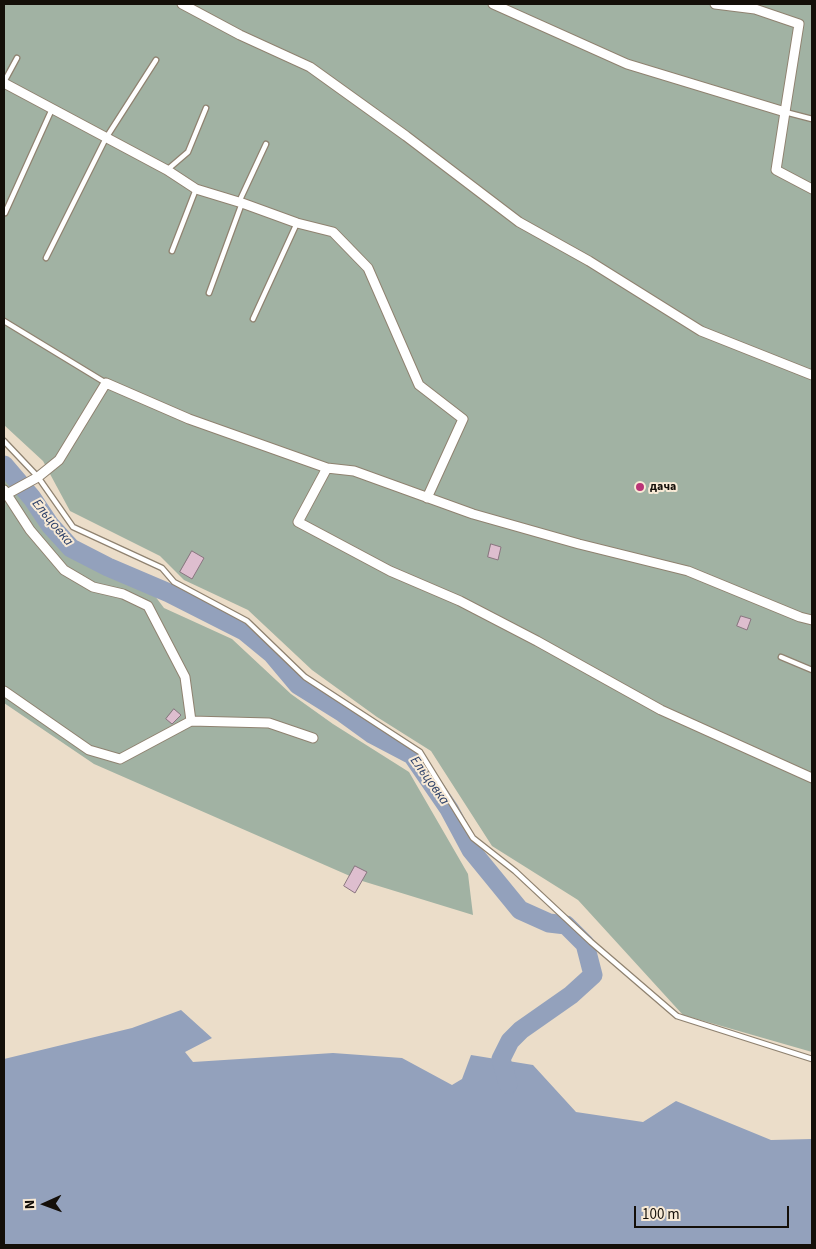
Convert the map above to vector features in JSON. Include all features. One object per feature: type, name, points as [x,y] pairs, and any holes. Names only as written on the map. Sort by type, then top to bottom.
[{"type":"street","points":[[182,4],[240,35],[310,67],[406,136],[519,222],[588,261],[701,331],[812,375]]},
{"type":"street","points":[[493,4],[627,64],[785,112]]},
{"type":"street","points":[[715,4],[755,9],[799,24],[776,170],[812,189]]},
{"type":"street","points":[[4,83],[167,170],[196,189],[297,223],[333,232],[368,268],[419,385],[463,419],[427,498]]},
{"type":"street","points":[[191,721],[185,677],[148,606],[123,594],[93,587],[64,570],[30,530],[5,491],[38,477],[59,460],[106,384],[189,419],[327,468],[354,471],[473,514],[688,571],[800,617],[812,620]]},
{"type":"street","points":[[327,468],[298,522],[390,571],[460,602],[537,640],[660,710],[812,778]]},
{"type":"street","points":[[4,692],[90,750],[120,759],[191,721],[269,724],[313,738]]},
{"type":"lane","points":[[4,83],[17,58]]},
{"type":"lane","points":[[46,258],[106,138],[156,60]]},
{"type":"lane","points":[[167,170],[188,152],[206,108]]},
{"type":"lane","points":[[5,213],[52,109]]},
{"type":"lane","points":[[785,112],[812,118]]},
{"type":"lane","points":[[209,293],[240,203],[266,144]]},
{"type":"lane","points":[[172,251],[196,189]]},
{"type":"lane","points":[[253,319],[297,223]]},
{"type":"lane","points":[[4,321],[106,384]]},
{"type":"lane","points":[[4,441],[38,477],[73,527],[162,568],[174,582],[247,622],[305,677],[420,752],[473,838],[515,872],[591,942],[677,1016],[812,1059]]},
{"type":"lane","points":[[780,657],[812,670]]},
{"type":"green space","points":[[4,4],[812,4],[812,1052],[683,1015],[578,900],[492,846],[431,751],[377,717],[312,670],[248,610],[184,580],[160,556],[70,511],[43,461],[4,425]]},
{"type":"green space","points":[[4,475],[15,482],[38,509],[68,555],[112,577],[149,588],[164,608],[232,639],[291,694],[333,724],[409,772],[468,874],[473,915],[359,880],[94,764],[4,703]]},
{"type":"water","points":[[181,1010],[212,1038],[185,1052],[193,1062],[333,1053],[402,1058],[452,1085],[462,1079],[471,1055],[533,1065],[576,1112],[643,1122],[676,1101],[771,1140],[812,1139],[812,1245],[4,1245],[4,1059],[132,1028]]},
{"type":"building","points":[[491,544],[501,547],[498,560],[488,557]]},
{"type":"building","points":[[192,551],[204,558],[192,579],[180,572]]},
{"type":"building","points":[[741,616],[751,619],[747,630],[737,626]]},
{"type":"building","points":[[174,709],[181,715],[172,724],[166,719]]},
{"type":"building","points":[[355,866],[367,872],[355,893],[344,886]]},
{"type":"waterway","name":"Ельцовка","points":[[4,465],[32,498],[50,525],[71,548],[108,567],[169,593],[244,631],[272,654],[298,685],[372,734],[412,755],[449,809],[471,850],[520,910],[549,923],[566,925],[585,944],[593,975],[571,995],[521,1030],[510,1041],[501,1059],[508,1084]]},
{"type":"place","name":"дача","points":[[640,487]]}]
